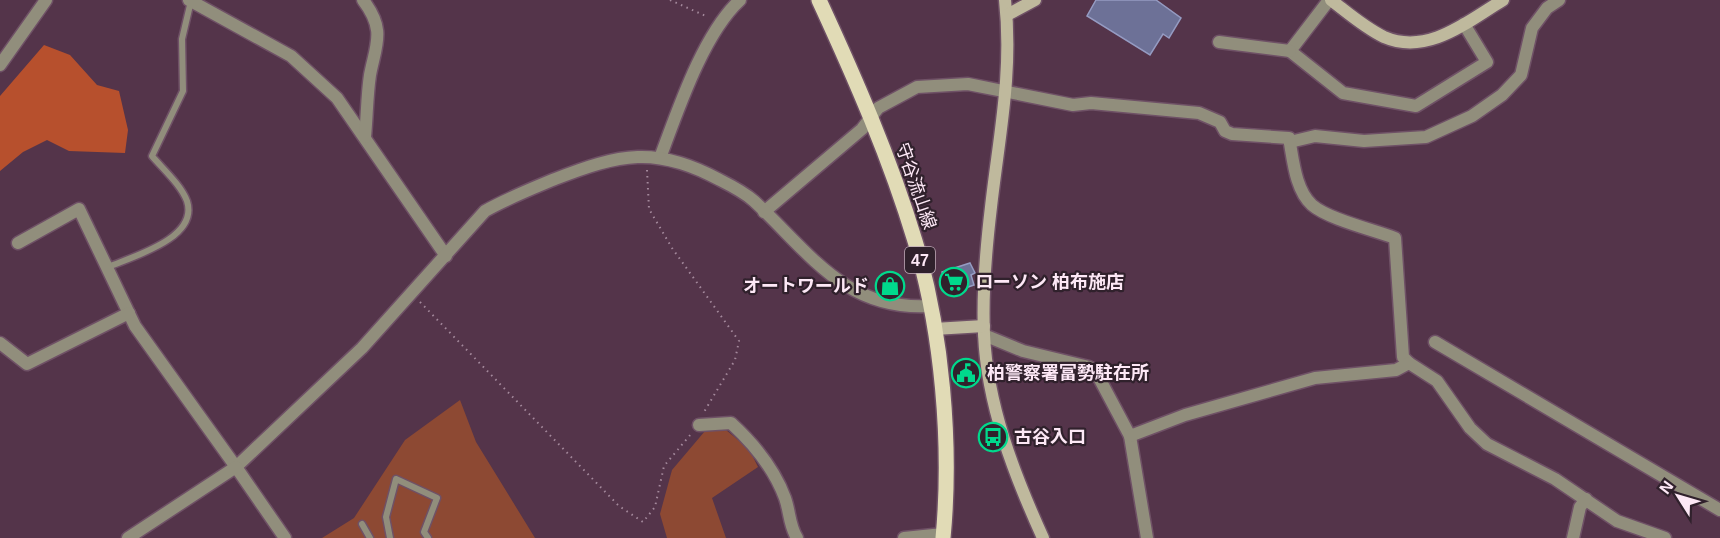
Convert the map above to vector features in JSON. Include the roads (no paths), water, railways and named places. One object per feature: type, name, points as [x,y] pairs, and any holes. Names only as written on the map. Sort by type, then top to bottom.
[{"type":"main road","name":"守谷流山線","points":[[819,0],[870,118],[915,240],[934,329],[945,466],[943,536]]},
{"type":"street","points":[[0,65],[46,0]]},
{"type":"street","points":[[190,0],[291,56],[338,98],[446,256]]},
{"type":"street","points":[[363,0],[376,24],[378,48],[370,75],[365,136]]},
{"type":"street","points":[[660,158],[679,107],[719,23],[740,0]]},
{"type":"street","points":[[1005,0],[1010,58],[987,242],[984,331],[997,417],[1017,478],[1043,538]]},
{"type":"street","points":[[1007,15],[1035,0]]},
{"type":"street","points":[[1290,51],[1330,0],[1367,28],[1386,38],[1406,41],[1444,36],[1503,0]]},
{"type":"street","points":[[1290,142],[1315,136],[1364,141],[1426,137],[1472,116],[1502,95],[1521,75],[1532,28],[1547,8],[1559,0]]},
{"type":"street","points":[[1219,42],[1290,51],[1343,93],[1416,106],[1487,62],[1464,24]]},
{"type":"street","points":[[764,212],[862,129],[878,108],[917,87],[968,84],[1072,105],[1091,103],[1199,113],[1220,122],[1225,131],[1232,134],[1289,138],[1296,175],[1311,204],[1349,222],[1395,238],[1403,357],[1437,381],[1463,419],[1486,444],[1556,479],[1617,521],[1665,538]]},
{"type":"street","points":[[128,538],[236,466],[362,348],[485,211],[507,199],[604,160],[660,158],[692,165],[745,194],[813,262],[842,285],[867,296],[907,308],[930,306]]},
{"type":"street","points":[[18,243],[79,209],[135,326],[285,538]]},
{"type":"street","points":[[0,343],[27,364],[129,313]]},
{"type":"street","points":[[934,329],[984,331],[1023,351],[1089,368],[1097,374],[1130,436],[1147,538]]},
{"type":"street","points":[[1435,342],[1720,510]]},
{"type":"street","points":[[1130,436],[1185,415],[1315,378],[1396,370],[1409,363]]},
{"type":"street","points":[[699,425],[731,423],[749,439],[773,472],[786,500],[790,527],[797,538]]},
{"type":"street","points":[[1573,538],[1580,507],[1586,498]]},
{"type":"street","points":[[904,538],[943,536]]},
{"type":"lane","points":[[108,267],[180,232],[189,218],[187,201],[152,156],[183,91],[182,39],[190,0]]},
{"type":"lane","points":[[390,538],[386,518],[396,480],[437,498],[424,532],[428,538]]},
{"type":"lane","points":[[362,524],[370,538]]},
{"type":"place","name":"ローソン 柏布施店","points":[[954,282]]},
{"type":"place","name":"オートワールド","points":[[890,286]]},
{"type":"place","name":"柏警察署富勢駐在所","points":[[966,373]]},
{"type":"place","name":"古谷入口","points":[[993,437]]}]
